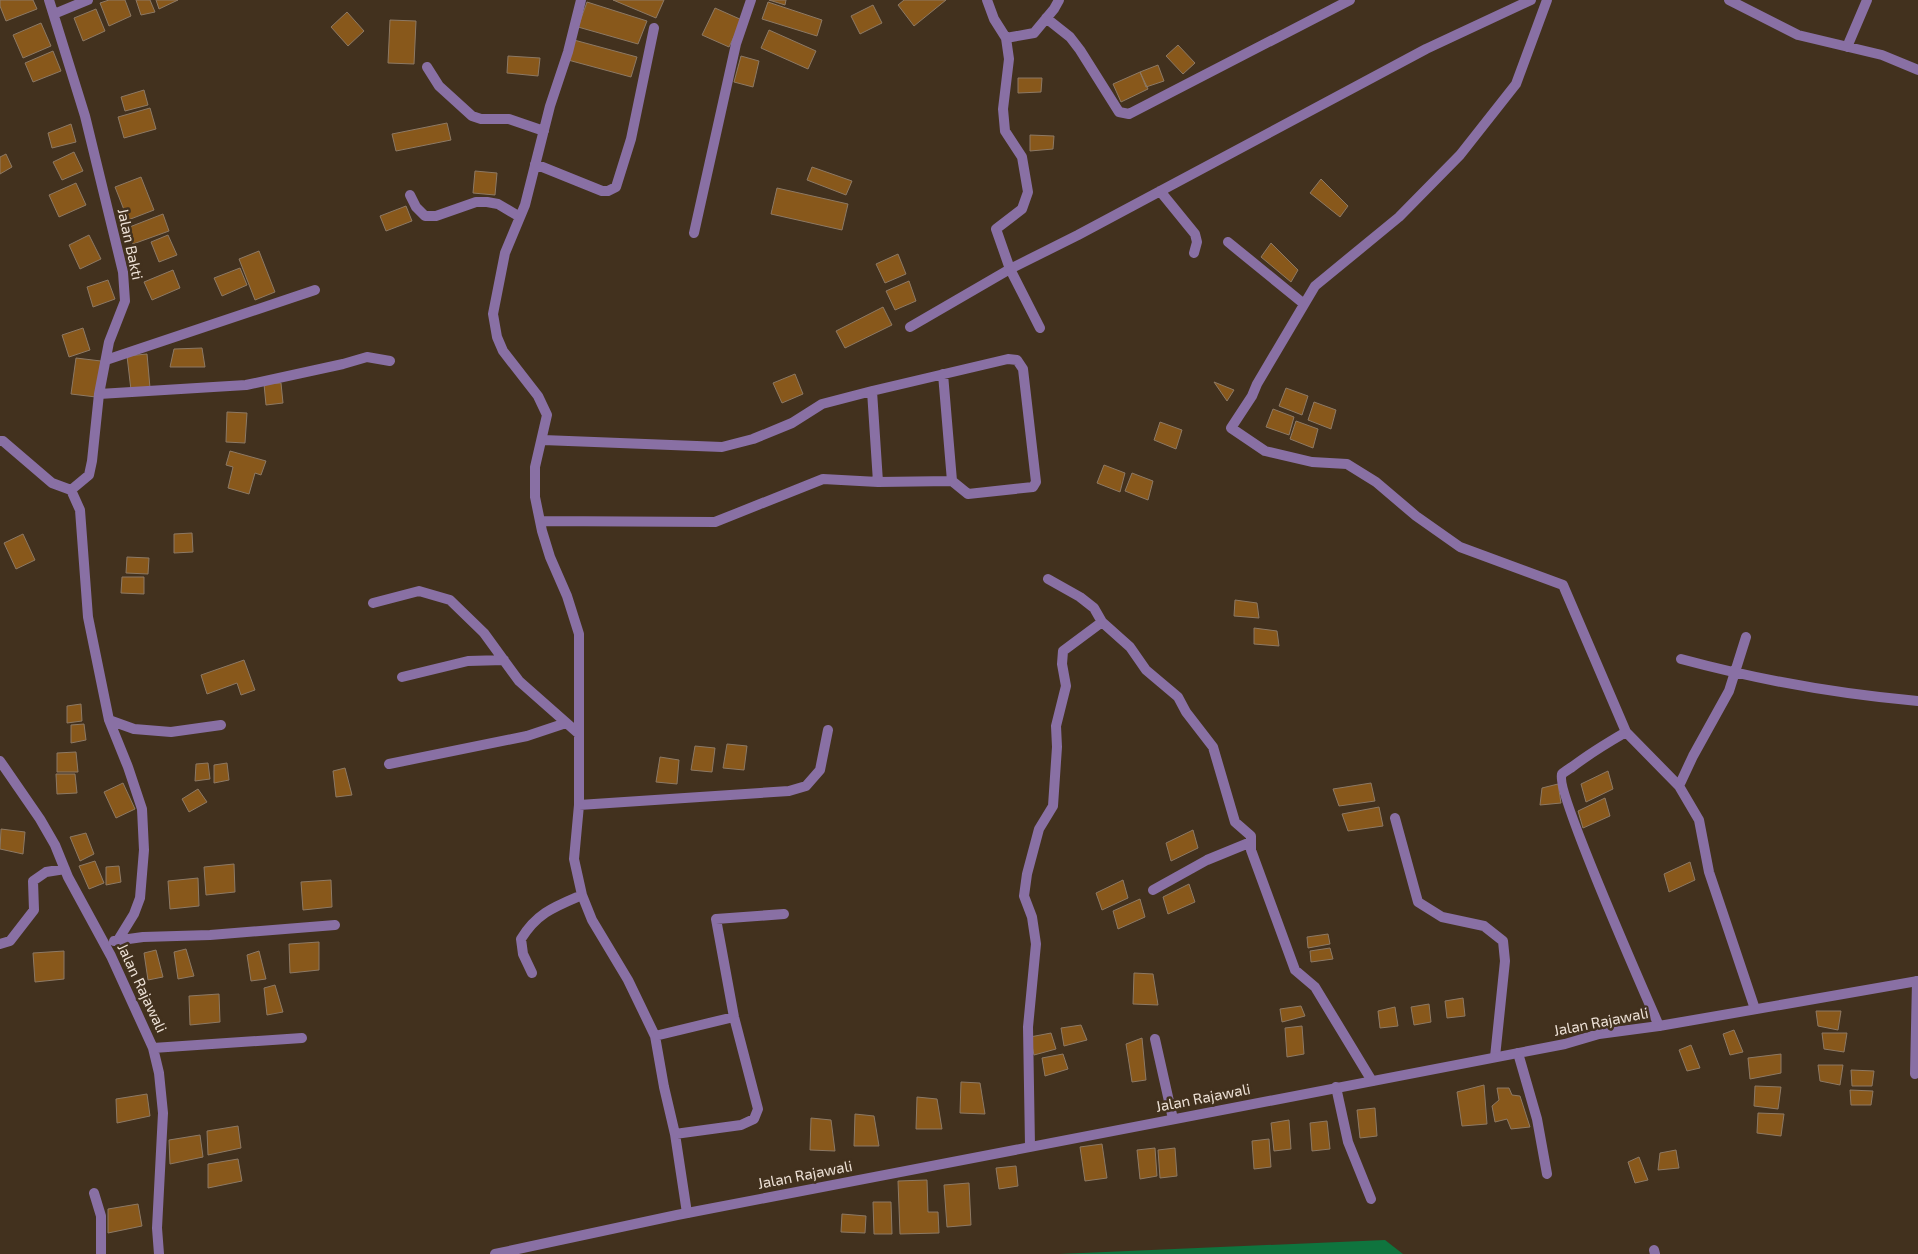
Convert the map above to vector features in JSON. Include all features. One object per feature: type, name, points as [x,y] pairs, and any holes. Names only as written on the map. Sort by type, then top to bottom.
[{"type":"street","name":"Jalan Bakti","points":[[50,0],[85,116],[123,272],[125,301],[109,342],[99,394],[89,475],[71,490]]},
{"type":"street","points":[[54,14],[88,0]]},
{"type":"street","points":[[581,0],[525,206],[505,253],[493,314],[496,337],[504,351],[538,396],[547,415],[543,440],[535,467],[535,497],[550,556],[567,596],[578,634],[579,805],[574,859],[582,895],[592,920],[628,980],[655,1036],[687,1213]]},
{"type":"street","points":[[694,233],[736,44],[751,0]]},
{"type":"street","points":[[987,0],[994,19],[1006,38],[1009,59],[1003,109],[1005,131],[1022,157],[1028,192],[1022,209],[996,229],[1010,269],[1040,328]]},
{"type":"street","points":[[1006,38],[1034,33],[1059,0]]},
{"type":"street","points":[[1046,18],[1070,37],[1119,112],[1129,114],[1350,0]]},
{"type":"street","points":[[910,327],[1010,269],[1426,49],[1531,0]]},
{"type":"street","points":[[1547,0],[1516,84],[1460,155],[1399,217],[1315,286],[1232,428],[1265,451],[1312,462],[1347,464],[1376,482],[1416,516],[1460,546],[1563,585],[1626,732],[1679,786],[1699,820],[1709,872],[1755,1009]]},
{"type":"street","points":[[1729,0],[1798,35],[1882,55],[1918,70]]},
{"type":"street","points":[[1847,47],[1867,0]]},
{"type":"street","points":[[535,164],[602,191],[608,191],[616,187],[632,139],[654,28]]},
{"type":"street","points":[[427,68],[440,86],[472,116],[481,120],[509,119],[544,131]]},
{"type":"street","points":[[1160,191],[1195,234],[1197,242],[1194,253]]},
{"type":"street","points":[[410,195],[416,207],[425,216],[436,216],[476,202],[487,202],[498,204],[520,217]]},
{"type":"street","points":[[1228,242],[1304,304]]},
{"type":"street","points":[[106,360],[315,290]]},
{"type":"street","points":[[99,394],[246,385],[343,364],[366,357],[390,361]]},
{"type":"street","points":[[540,521],[715,522],[823,479],[878,482],[952,481],[968,494],[1033,487],[1036,482],[1022,369],[1017,360],[1008,359],[822,404],[792,423],[753,439],[722,447],[543,440]]},
{"type":"street","points":[[942,374],[952,481]]},
{"type":"street","points":[[872,391],[878,482]]},
{"type":"street","points":[[0,441],[14,449],[52,483],[71,490],[80,510],[88,617],[109,720],[142,809],[144,850],[140,898],[134,914],[118,940]]},
{"type":"street","points":[[1048,579],[1080,597],[1094,608],[1102,622],[1130,648],[1146,670],[1178,698],[1186,712],[1213,747],[1235,822],[1251,836],[1251,850],[1295,970],[1315,987],[1372,1081]]},
{"type":"street","points":[[373,604],[419,591],[450,600],[484,633],[519,681],[579,734]]},
{"type":"street","points":[[1030,1146],[1028,1027],[1036,944],[1032,916],[1024,896],[1027,874],[1039,829],[1053,806],[1057,747],[1056,726],[1066,686],[1062,664],[1063,651],[1102,622]]},
{"type":"street","points":[[1679,786],[1729,691],[1746,637]]},
{"type":"street","points":[[1681,659],[1735,673],[1842,693],[1918,701]]},
{"type":"street","points":[[402,677],[468,661],[504,660]]},
{"type":"street","points":[[109,720],[134,729],[171,732],[221,725]]},
{"type":"street","points":[[389,764],[527,736],[566,723]]},
{"type":"street","points":[[579,805],[789,791],[806,786],[820,770],[828,730]]},
{"type":"street","points":[[1626,732],[1562,774],[1561,779],[1563,790],[1582,843],[1660,1026]]},
{"type":"street","name":"Jalan Rajawali","points":[[0,762],[40,819],[55,845],[153,1048],[159,1073],[163,1113],[157,1228],[159,1254]]},
{"type":"street","points":[[1395,818],[1418,902],[1442,917],[1484,926],[1502,941],[1505,961],[1495,1057]]},
{"type":"street","points":[[1153,890],[1207,860],[1251,842]]},
{"type":"street","points":[[0,944],[10,941],[34,910],[33,881],[46,872],[65,869]]},
{"type":"street","points":[[532,973],[524,954],[521,939],[531,923],[553,907],[582,895]]},
{"type":"street","points":[[674,1134],[742,1125],[754,1119],[758,1109],[734,1017],[716,919],[784,914]]},
{"type":"street","points":[[104,944],[143,936],[210,935],[334,925]]},
{"type":"street","points":[[1915,1074],[1917,981]]},
{"type":"street","name":"Jalan Rajawali","points":[[495,1254],[687,1213],[1565,1044],[1599,1034],[1660,1026],[1917,981]]},
{"type":"street","points":[[655,1036],[734,1017]]},
{"type":"street","points":[[153,1048],[302,1038]]},
{"type":"street","points":[[1155,1039],[1173,1119]]},
{"type":"street","points":[[1518,1053],[1537,1119],[1547,1174]]},
{"type":"street","points":[[1336,1088],[1348,1142],[1371,1199]]},
{"type":"street","points":[[94,1193],[101,1216],[101,1254]]},
{"type":"green space","points":[[1385,1240],[1403,1254],[1059,1254]]},
{"type":"building","points":[[0,0],[33,0],[37,9],[6,21],[0,6]]},
{"type":"building","points":[[109,0],[125,0],[131,16],[109,26],[100,3]]},
{"type":"building","points":[[136,0],[150,0],[155,12],[141,15]]},
{"type":"building","points":[[156,0],[178,0],[159,9]]},
{"type":"building","points":[[613,0],[664,0],[656,18]]},
{"type":"building","points":[[769,0],[786,0],[785,5]]},
{"type":"building","points":[[904,0],[946,0],[914,26],[898,5]]},
{"type":"building","points":[[587,2],[647,21],[638,44],[578,27]]},
{"type":"building","points":[[768,2],[822,20],[817,36],[762,19]]},
{"type":"building","points":[[873,5],[882,23],[860,34],[851,16]]},
{"type":"building","points":[[715,8],[742,20],[729,47],[702,35]]},
{"type":"building","points":[[96,9],[105,31],[83,41],[74,18]]},
{"type":"building","points":[[347,12],[364,31],[348,46],[331,27]]},
{"type":"building","points":[[390,20],[416,21],[414,64],[388,63]]},
{"type":"building","points":[[41,23],[51,46],[23,58],[13,35]]},
{"type":"building","points":[[769,30],[816,51],[808,69],[761,48]]},
{"type":"building","points":[[574,40],[637,57],[631,77],[568,60]]},
{"type":"building","points":[[1178,45],[1195,63],[1183,74],[1166,56]]},
{"type":"building","points":[[53,51],[61,71],[33,82],[25,63]]},
{"type":"building","points":[[508,56],[540,58],[538,76],[507,73]]},
{"type":"building","points":[[741,56],[759,61],[753,87],[734,82]]},
{"type":"building","points":[[1158,65],[1164,81],[1146,87],[1140,72]]},
{"type":"building","points":[[1140,72],[1148,89],[1121,102],[1113,84]]},
{"type":"building","points":[[1018,78],[1042,78],[1041,92],[1018,93]]},
{"type":"building","points":[[144,90],[148,105],[125,111],[121,97]]},
{"type":"building","points":[[150,108],[156,129],[124,138],[118,117]]},
{"type":"building","points":[[447,123],[451,140],[396,151],[392,134]]},
{"type":"building","points":[[71,124],[76,142],[52,148],[48,133]]},
{"type":"building","points":[[1030,135],[1054,136],[1053,149],[1030,151]]},
{"type":"building","points":[[74,152],[83,171],[62,180],[53,162]]},
{"type":"building","points":[[6,154],[12,167],[0,174],[0,157]]},
{"type":"building","points":[[812,167],[852,181],[846,195],[807,180]]},
{"type":"building","points":[[475,171],[497,173],[495,195],[473,193]]},
{"type":"building","points":[[141,177],[154,210],[128,220],[115,187]]},
{"type":"building","points":[[1321,179],[1348,206],[1340,217],[1310,193]]},
{"type":"building","points":[[76,183],[86,205],[59,217],[49,195]]},
{"type":"building","points":[[777,188],[848,204],[842,230],[771,214]]},
{"type":"building","points":[[406,206],[412,221],[386,231],[380,216]]},
{"type":"building","points":[[163,214],[169,231],[133,244],[127,228]]},
{"type":"building","points":[[89,235],[101,259],[80,269],[69,245]]},
{"type":"building","points":[[168,235],[177,255],[159,262],[151,242]]},
{"type":"building","points":[[1271,243],[1298,270],[1291,282],[1261,257]]},
{"type":"building","points":[[259,251],[275,292],[255,300],[239,259]]},
{"type":"building","points":[[898,254],[906,274],[885,283],[876,264]]},
{"type":"building","points":[[240,268],[247,285],[222,296],[214,278]]},
{"type":"building","points":[[173,270],[180,288],[152,300],[144,282]]},
{"type":"building","points":[[108,280],[115,299],[93,307],[87,287]]},
{"type":"building","points":[[909,281],[916,301],[895,310],[886,291]]},
{"type":"building","points":[[883,307],[892,325],[845,348],[836,331]]},
{"type":"building","points":[[83,328],[90,350],[69,357],[62,335]]},
{"type":"building","points":[[202,348],[205,367],[170,367],[174,349]]},
{"type":"building","points":[[147,354],[150,388],[131,390],[127,356]]},
{"type":"building","points":[[76,358],[101,361],[96,397],[71,394]]},
{"type":"building","points":[[795,374],[803,394],[782,403],[773,383]]},
{"type":"building","points":[[1214,382],[1234,390],[1227,401]]},
{"type":"building","points":[[281,383],[283,403],[266,405],[264,384]]},
{"type":"building","points":[[1286,388],[1308,396],[1302,415],[1279,406]]},
{"type":"building","points":[[1314,402],[1336,410],[1331,429],[1308,420]]},
{"type":"building","points":[[1273,409],[1294,417],[1289,435],[1266,427]]},
{"type":"building","points":[[227,412],[247,413],[245,443],[226,442]]},
{"type":"building","points":[[1296,421],[1318,429],[1313,448],[1290,439]]},
{"type":"building","points":[[1160,422],[1182,430],[1176,449],[1154,440]]},
{"type":"building","points":[[230,451],[266,461],[261,475],[255,473],[249,494],[228,488],[233,467],[226,465]]},
{"type":"building","points":[[1104,465],[1125,473],[1120,492],[1097,483]]},
{"type":"building","points":[[1132,473],[1153,481],[1148,500],[1125,491]]},
{"type":"building","points":[[192,533],[193,552],[174,553],[174,534]]},
{"type":"building","points":[[23,534],[35,560],[16,569],[4,543]]},
{"type":"building","points":[[127,557],[149,558],[148,574],[126,573]]},
{"type":"building","points":[[122,577],[144,577],[144,594],[121,593]]},
{"type":"building","points":[[1235,600],[1257,603],[1259,618],[1234,616]]},
{"type":"building","points":[[1254,628],[1277,631],[1279,646],[1254,644]]},
{"type":"building","points":[[244,660],[255,690],[241,695],[237,683],[207,694],[201,675]]},
{"type":"building","points":[[81,704],[82,721],[67,723],[67,706]]},
{"type":"building","points":[[84,724],[86,740],[71,743],[71,725]]},
{"type":"building","points":[[727,744],[747,746],[744,770],[723,768]]},
{"type":"building","points":[[695,746],[715,748],[712,772],[691,770]]},
{"type":"building","points":[[76,752],[78,772],[57,772],[57,753]]},
{"type":"building","points":[[660,757],[679,760],[677,784],[656,782]]},
{"type":"building","points":[[208,763],[210,779],[195,781],[196,764]]},
{"type":"building","points":[[227,763],[229,780],[214,783],[214,765]]},
{"type":"building","points":[[345,768],[352,795],[336,797],[333,771]]},
{"type":"building","points":[[1608,771],[1613,789],[1586,802],[1581,784]]},
{"type":"building","points":[[56,774],[75,774],[77,793],[57,794]]},
{"type":"building","points":[[123,783],[135,809],[116,818],[104,792]]},
{"type":"building","points":[[1371,783],[1375,801],[1339,806],[1333,789]]},
{"type":"building","points":[[1558,784],[1561,803],[1540,805],[1542,788]]},
{"type":"building","points":[[198,789],[207,802],[189,812],[182,799]]},
{"type":"building","points":[[1605,798],[1610,816],[1583,828],[1578,811]]},
{"type":"building","points":[[1379,807],[1383,826],[1348,831],[1342,814]]},
{"type":"building","points":[[1,829],[25,832],[23,854],[0,849]]},
{"type":"building","points":[[1193,830],[1198,848],[1171,861],[1166,843]]},
{"type":"building","points":[[86,833],[94,854],[80,861],[70,837]]},
{"type":"building","points":[[95,861],[104,883],[89,889],[79,866]]},
{"type":"building","points":[[1690,862],[1695,880],[1669,892],[1664,874]]},
{"type":"building","points":[[234,864],[235,892],[206,895],[204,867]]},
{"type":"building","points":[[119,866],[121,882],[106,885],[106,867]]},
{"type":"building","points":[[198,878],[199,906],[170,909],[168,881]]},
{"type":"building","points":[[331,880],[332,907],[303,910],[301,882]]},
{"type":"building","points":[[1123,880],[1128,898],[1102,910],[1096,893]]},
{"type":"building","points":[[1189,884],[1195,902],[1168,914],[1163,897]]},
{"type":"building","points":[[1140,899],[1145,917],[1118,929],[1113,911]]},
{"type":"building","points":[[1328,934],[1330,944],[1308,948],[1307,937]]},
{"type":"building","points":[[319,942],[319,970],[290,973],[289,944]]},
{"type":"building","points":[[1330,948],[1333,959],[1311,962],[1310,951]]},
{"type":"building","points":[[186,949],[194,976],[178,979],[174,952]]},
{"type":"building","points":[[156,950],[163,977],[148,980],[144,953]]},
{"type":"building","points":[[64,951],[64,979],[35,982],[33,953]]},
{"type":"building","points":[[259,951],[266,979],[251,981],[247,955]]},
{"type":"building","points":[[1134,973],[1153,974],[1158,1005],[1133,1004]]},
{"type":"building","points":[[275,985],[283,1012],[267,1015],[264,988]]},
{"type":"building","points":[[219,994],[220,1022],[190,1025],[189,996]]},
{"type":"building","points":[[1463,998],[1465,1016],[1447,1018],[1445,1001]]},
{"type":"building","points":[[1429,1004],[1431,1022],[1414,1025],[1411,1007]]},
{"type":"building","points":[[1301,1006],[1305,1016],[1282,1022],[1280,1009]]},
{"type":"building","points":[[1395,1007],[1398,1026],[1380,1028],[1378,1011]]},
{"type":"building","points":[[1816,1011],[1841,1011],[1838,1030],[1818,1026]]},
{"type":"building","points":[[1081,1025],[1087,1040],[1064,1046],[1061,1028]]},
{"type":"building","points":[[1302,1026],[1304,1054],[1287,1057],[1285,1028]]},
{"type":"building","points":[[1734,1030],[1743,1052],[1730,1055],[1723,1034]]},
{"type":"building","points":[[1051,1033],[1056,1049],[1034,1055],[1030,1037]]},
{"type":"building","points":[[1822,1033],[1847,1033],[1844,1052],[1824,1049]]},
{"type":"building","points":[[1142,1038],[1146,1080],[1132,1082],[1126,1044]]},
{"type":"building","points":[[1691,1045],[1700,1068],[1687,1071],[1679,1050]]},
{"type":"building","points":[[1063,1054],[1068,1069],[1045,1076],[1042,1058]]},
{"type":"building","points":[[1781,1054],[1781,1073],[1750,1079],[1748,1058]]},
{"type":"building","points":[[1818,1065],[1843,1065],[1840,1085],[1820,1081]]},
{"type":"building","points":[[1851,1070],[1874,1071],[1872,1086],[1852,1086]]},
{"type":"building","points":[[961,1082],[980,1083],[985,1114],[960,1113]]},
{"type":"building","points":[[1484,1085],[1487,1124],[1462,1126],[1457,1092]]},
{"type":"building","points":[[1755,1086],[1781,1087],[1778,1109],[1754,1106]]},
{"type":"building","points":[[1497,1088],[1509,1088],[1512,1095],[1520,1096],[1530,1127],[1511,1129],[1507,1119],[1495,1122],[1492,1106],[1499,1100]]},
{"type":"building","points":[[1850,1090],[1873,1091],[1871,1105],[1851,1105]]},
{"type":"building","points":[[147,1094],[150,1116],[117,1123],[116,1099]]},
{"type":"building","points":[[917,1097],[937,1099],[942,1129],[916,1129]]},
{"type":"building","points":[[1375,1108],[1377,1136],[1360,1138],[1357,1110]]},
{"type":"building","points":[[1758,1113],[1784,1114],[1781,1136],[1757,1133]]},
{"type":"building","points":[[855,1114],[874,1116],[879,1146],[854,1146]]},
{"type":"building","points":[[811,1118],[831,1120],[835,1151],[810,1150]]},
{"type":"building","points":[[1289,1120],[1291,1149],[1274,1151],[1271,1123]]},
{"type":"building","points":[[1327,1121],[1330,1149],[1312,1151],[1310,1123]]},
{"type":"building","points":[[238,1126],[241,1148],[208,1155],[207,1131]]},
{"type":"building","points":[[200,1135],[203,1157],[170,1164],[169,1140]]},
{"type":"building","points":[[1269,1139],[1271,1167],[1254,1169],[1252,1141]]},
{"type":"building","points":[[1102,1144],[1107,1178],[1085,1181],[1080,1147]]},
{"type":"building","points":[[1155,1148],[1157,1176],[1140,1179],[1137,1150]]},
{"type":"building","points":[[1175,1148],[1177,1176],[1160,1178],[1158,1150]]},
{"type":"building","points":[[1676,1150],[1679,1168],[1658,1170],[1660,1153]]},
{"type":"building","points":[[1639,1157],[1648,1180],[1635,1183],[1628,1162]]},
{"type":"building","points":[[238,1159],[242,1181],[208,1188],[208,1164]]},
{"type":"building","points":[[1016,1166],[1018,1186],[999,1189],[996,1168]]},
{"type":"building","points":[[927,1180],[928,1212],[938,1212],[939,1233],[900,1234],[898,1181]]},
{"type":"building","points":[[969,1183],[971,1225],[947,1227],[944,1185]]},
{"type":"building","points":[[873,1202],[891,1202],[892,1234],[874,1234]]},
{"type":"building","points":[[138,1204],[142,1226],[108,1233],[108,1209]]},
{"type":"building","points":[[842,1214],[866,1216],[865,1233],[841,1232]]}]
